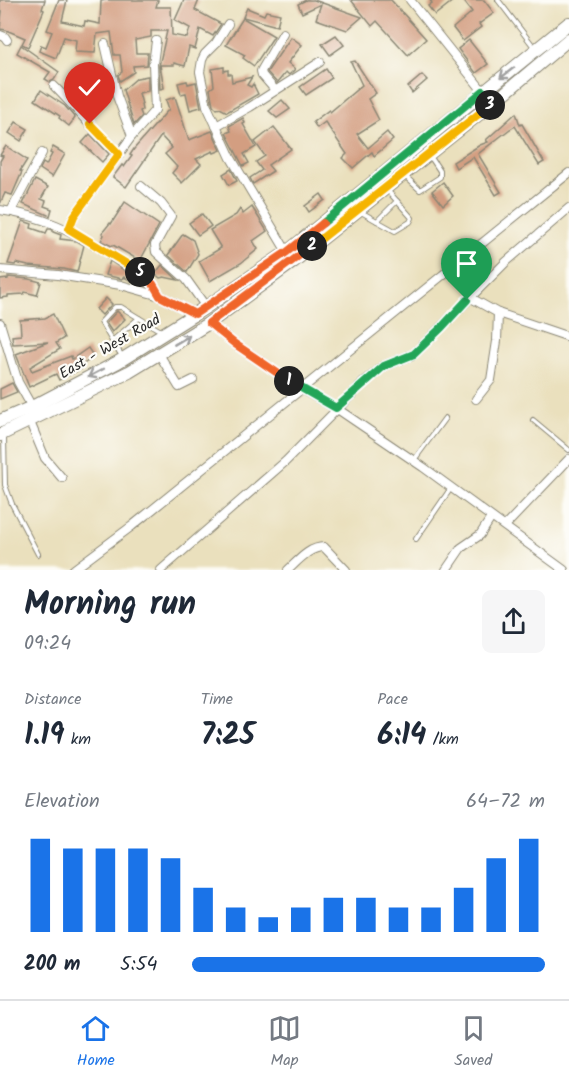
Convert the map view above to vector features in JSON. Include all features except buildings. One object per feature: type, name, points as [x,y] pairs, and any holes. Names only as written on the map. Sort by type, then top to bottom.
[{"type":"main road","name":"East - West Road","points":[[2,430],[32,407],[165,333],[287,252],[569,23]]},
{"type":"main road","name":"East - West Road","points":[[2,430],[30,422],[129,372],[209,323],[358,210],[567,43]]},
{"type":"street","points":[[410,0],[493,103]]},
{"type":"street","points":[[228,24],[216,43],[205,54],[200,72],[207,106],[231,158],[287,252]]},
{"type":"street","points":[[275,90],[261,71],[283,33]]},
{"type":"street","points":[[69,229],[74,216],[156,106],[153,64],[156,41]]},
{"type":"street","points":[[105,44],[117,96],[132,136]]},
{"type":"street","points":[[216,126],[320,62]]},
{"type":"street","points":[[54,86],[84,116],[96,133],[119,154]]},
{"type":"street","points":[[11,211],[42,153]]},
{"type":"street","points":[[72,570],[132,526],[569,173]]},
{"type":"street","points":[[141,186],[161,202],[171,216],[155,245],[156,252],[186,279],[201,310]]},
{"type":"street","points":[[161,570],[286,461],[336,408],[384,366],[414,354],[506,262],[569,208]]},
{"type":"street","points":[[0,210],[43,219],[69,229],[141,273],[153,284],[160,296]]},
{"type":"street","points":[[0,270],[121,285],[201,310]]},
{"type":"street","points":[[471,298],[498,313],[569,337]]},
{"type":"street","points":[[476,399],[491,380],[497,340],[498,313]]},
{"type":"street","points":[[0,323],[18,382],[32,407]]},
{"type":"street","points":[[209,323],[235,344],[302,390],[336,408],[413,460],[564,570]]},
{"type":"street","points":[[159,354],[179,387],[194,380]]},
{"type":"street","points":[[30,422],[45,458],[62,478]]},
{"type":"street","points":[[505,526],[569,459]]},
{"type":"street","points":[[446,570],[461,548],[480,535],[491,518]]},
{"type":"street","points":[[288,570],[316,547],[324,547],[346,570]]},
{"type":"lane","points":[[498,0],[536,50]]},
{"type":"lane","points":[[404,174],[420,190],[440,177],[440,171],[429,154]]},
{"type":"lane","points":[[358,210],[395,231],[410,222],[411,214],[386,188]]},
{"type":"lane","points":[[377,221],[397,201]]},
{"type":"lane","points":[[123,358],[101,322],[115,307],[121,307],[165,333]]},
{"type":"lane","points":[[112,341],[139,318]]},
{"type":"lane","points":[[413,460],[445,418]]},
{"type":"lane","points":[[533,420],[569,450]]},
{"type":"lane","points":[[2,430],[5,485],[12,504],[38,554]]},
{"type":"lane","points":[[416,540],[451,488]]},
{"type":"route","points":[[90,124],[96,133],[119,154],[74,216],[69,229],[141,273],[153,284],[160,296],[195,314],[287,252],[483,91],[493,103],[293,262],[209,323],[296,386],[336,408],[384,366],[414,354],[467,300]]}]
